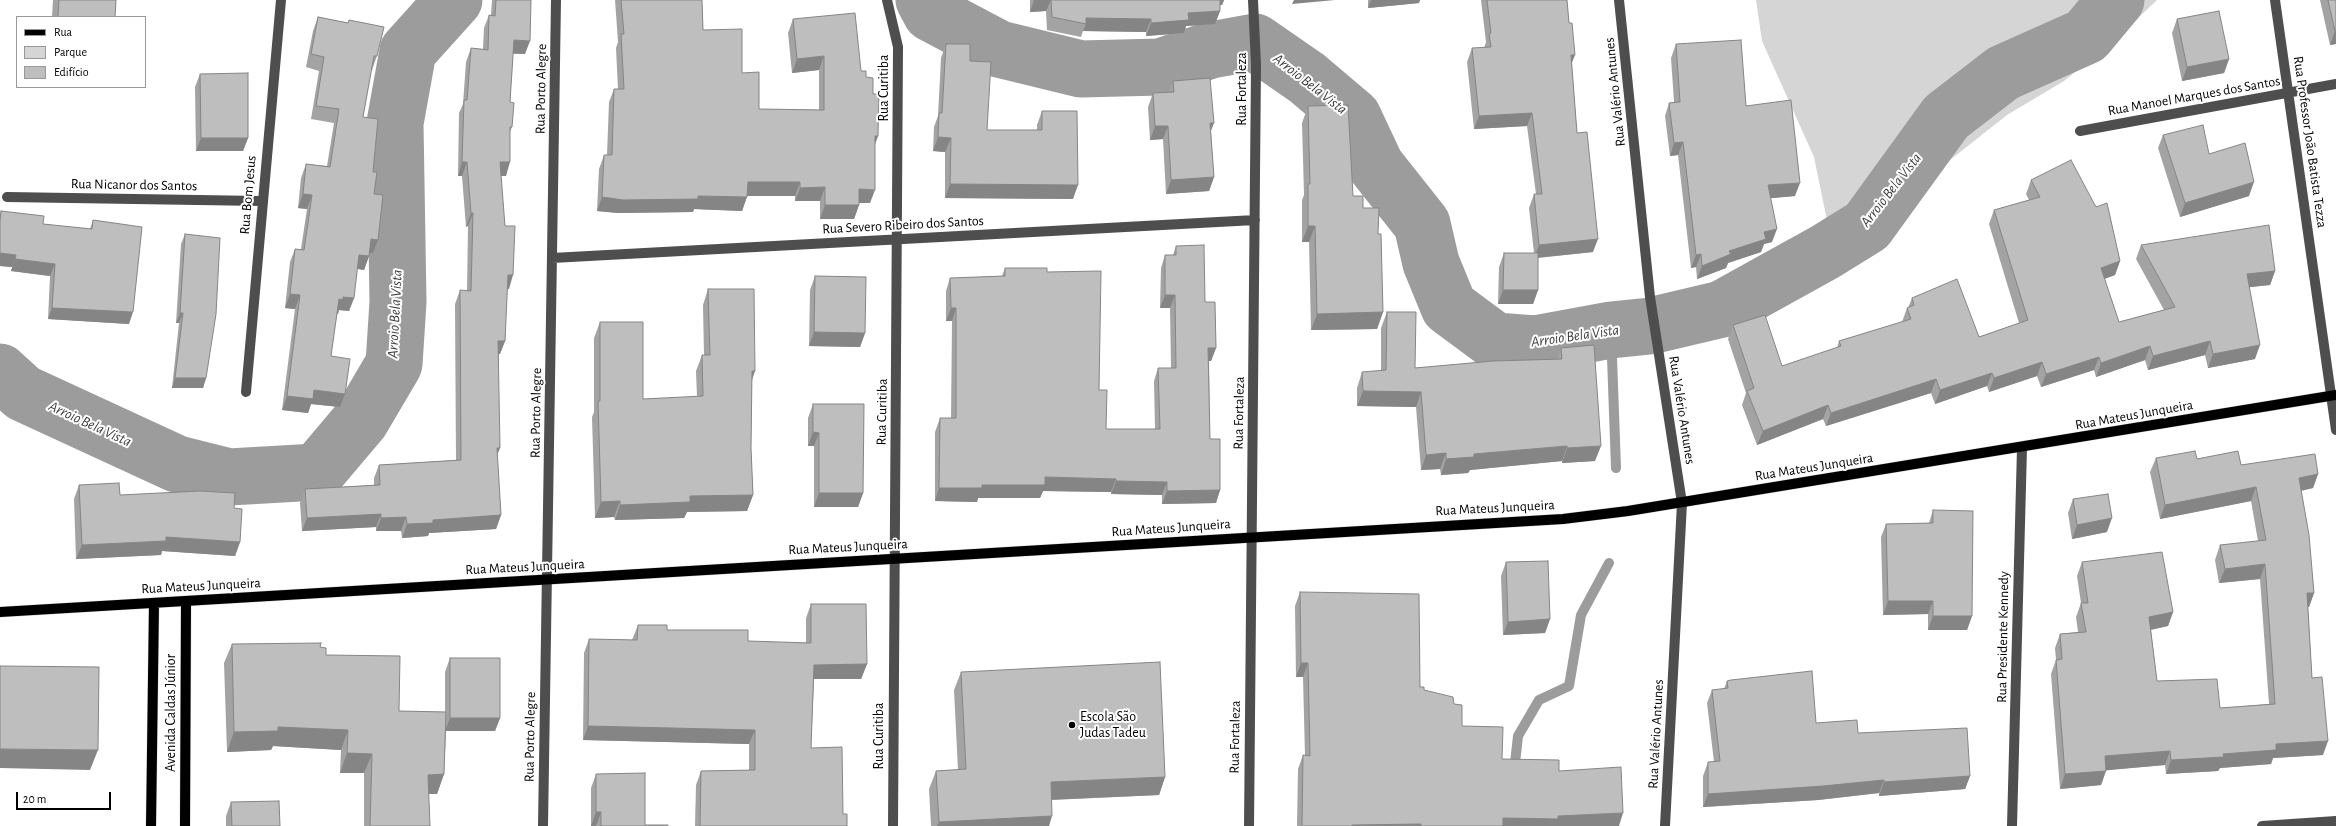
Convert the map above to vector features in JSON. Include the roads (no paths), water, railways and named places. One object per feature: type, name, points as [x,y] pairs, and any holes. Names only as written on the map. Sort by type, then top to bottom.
[{"type":"main road","name":"Rua Mateus Junqueira","points":[[0,612],[1564,518],[1682,502],[2022,448],[2334,396]]},
{"type":"main road","name":"Avenida Caldas Júnior","points":[[185,826],[186,601]]},
{"type":"main road","name":"Avenida Caldas Júnior","points":[[151,826],[154,603]]},
{"type":"street","name":"Rua Bom Jesus","points":[[246,392],[261,201],[281,0]]},
{"type":"street","name":"Rua Porto Alegre","points":[[543,826],[556,0]]},
{"type":"street","name":"Rua Curitiba","points":[[887,0],[898,47],[898,239],[894,559],[893,826]]},
{"type":"street","name":"Rua Fortaleza","points":[[1248,826],[1256,65],[1253,0]]},
{"type":"street","name":"Rua Valério Antunes","points":[[1619,0],[1650,297],[1682,502],[1665,826]]},
{"type":"street","name":"Rua Professor João Batista Tezza","points":[[2275,0],[2334,396],[2336,430]]},
{"type":"street","name":"Rua Manoel Marques dos Santos","points":[[2080,131],[2336,84]]},
{"type":"street","name":"Rua Nicanor dos Santos","points":[[7,197],[261,201]]},
{"type":"street","name":"Rua Severo Ribeiro dos Santos","points":[[552,258],[1255,220]]},
{"type":"street","name":"Rua Presidente Kennedy","points":[[2012,826],[2022,448]]},
{"type":"street","points":[[2262,826],[2336,821]]},
{"type":"waterway","name":"Arroio Bela Vista","points":[[0,372],[23,393],[177,464],[229,477],[317,472],[361,420],[394,364],[398,302],[395,123],[408,51],[454,0]]},
{"type":"waterway","name":"Arroio Bela Vista","points":[[924,0],[931,13],[999,49],[1081,69],[1160,67],[1211,50],[1255,42],[1307,78],[1353,117],[1376,166],[1422,224],[1431,263],[1449,307],[1495,341],[1535,344],[1611,330],[1650,326],[1722,309],[1825,252],[1867,226],[1946,117],[2003,73],[2086,36],[2116,0]]},
{"type":"waterway","points":[[1611,330],[1616,468]]},
{"type":"waterway","points":[[1514,772],[1518,736],[1539,700],[1569,686],[1581,615],[1609,563]]},
{"type":"place","name":"Escola São Judas Tadeu","points":[[1072,725]]}]
